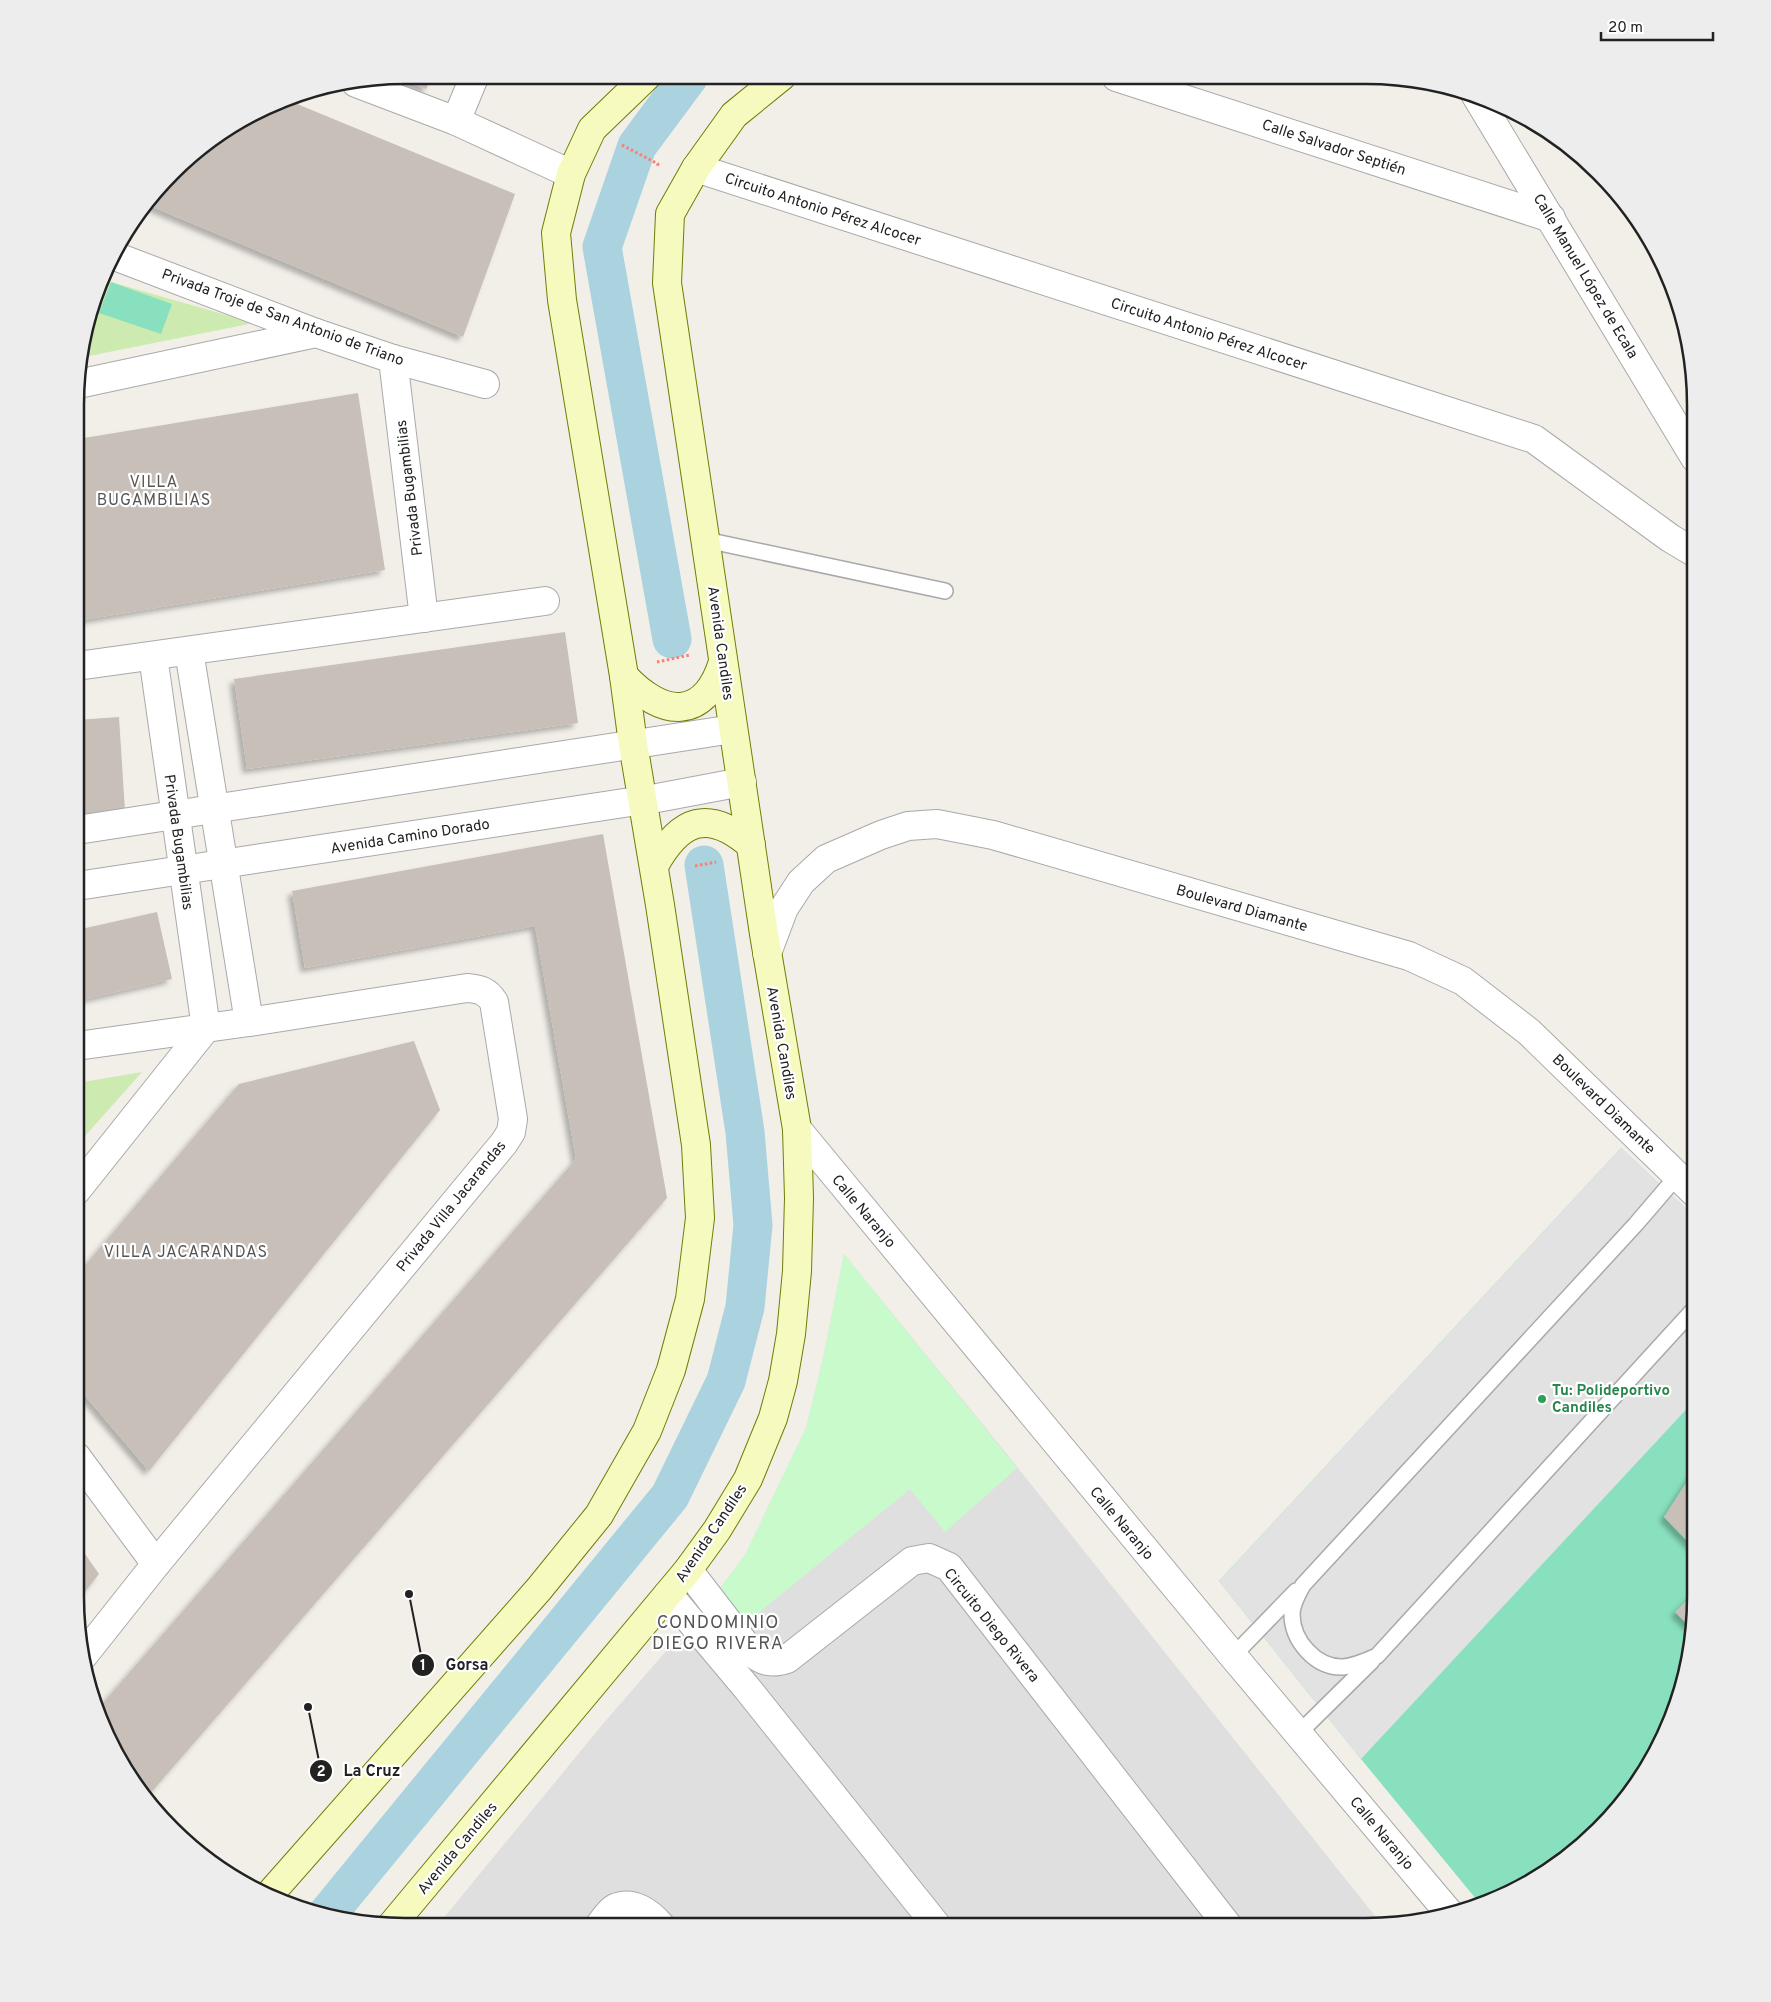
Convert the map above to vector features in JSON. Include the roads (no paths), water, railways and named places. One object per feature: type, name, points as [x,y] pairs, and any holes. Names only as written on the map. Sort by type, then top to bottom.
[{"type":"main road","points":[[273,1890],[539,1589],[599,1515],[647,1432],[671,1370],[690,1299],[700,1218],[696,1145],[654,866],[650,799],[642,742],[624,676],[562,300],[556,234],[571,174],[592,129],[639,84]]},
{"type":"main road","name":"Avenida Candiles","points":[[398,1918],[688,1570],[748,1480],[773,1418],[783,1381],[797,1271],[799,1198],[797,1129],[751,845],[734,783],[723,730],[724,662],[667,283],[670,214],[696,168],[734,116],[772,84]]},
{"type":"main road","points":[[624,676],[639,692],[657,703],[676,707],[686,706],[696,702],[710,689],[720,673],[724,662]]},
{"type":"main road","points":[[654,866],[662,851],[676,834],[694,825],[711,823],[730,828],[751,845]]},
{"type":"street","points":[[456,121],[471,84]]},
{"type":"street","name":"Calle Salvador Septién","points":[[1138,84],[1551,218]]},
{"type":"street","points":[[364,86],[456,121],[571,174]]},
{"type":"street","name":"Calle Manuel López de Ecala","points":[[1482,105],[1687,445]]},
{"type":"street","name":"Circuito Antonio Pérez Alcocer","points":[[696,168],[1534,439],[1670,538],[1687,548]]},
{"type":"street","name":"Privada Troje de San Antonio de Triano","points":[[120,258],[316,333],[393,358],[484,384]]},
{"type":"street","points":[[84,383],[316,333]]},
{"type":"street","name":"Privada Bugambilias","points":[[393,358],[424,618]]},
{"type":"street","points":[[84,665],[545,601]]},
{"type":"street","points":[[189,651],[249,1022]]},
{"type":"street","name":"Privada Bugambilias","points":[[153,656],[206,1028]]},
{"type":"street","points":[[84,829],[723,730]]},
{"type":"street","name":"Avenida Camino Dorado","points":[[84,885],[650,799],[734,783]]},
{"type":"street","name":"Boulevard Diamante","points":[[767,953],[784,908],[801,882],[826,859],[881,835],[908,826],[937,824],[993,835],[1409,956],[1463,981],[1529,1032],[1687,1184]]},
{"type":"street","name":"Privada Villa Jacarandas","points":[[84,1045],[249,1022],[467,988],[483,991],[494,1002],[513,1119],[511,1132],[156,1564],[88,1650]]},
{"type":"street","points":[[84,1181],[206,1028]]},
{"type":"street","name":"Calle Naranjo","points":[[797,1129],[1233,1656],[1445,1908]]},
{"type":"street","points":[[84,1467],[156,1564]]},
{"type":"street","name":"Circuito Diego Rivera","points":[[688,1570],[751,1652],[764,1661],[770,1662],[787,1659],[912,1561],[929,1558],[949,1567],[1222,1918]]},
{"type":"street","points":[[668,1594],[746,1687],[931,1918]]},
{"type":"street","points":[[606,1918],[614,1908],[633,1905],[654,1918]]},
{"type":"lane","points":[[706,540],[945,591]]},
{"type":"lane","points":[[1233,1656],[1303,1585],[1636,1224],[1687,1184]]},
{"type":"lane","points":[[1299,1733],[1377,1656],[1687,1317]]},
{"type":"lane","points":[[1303,1585],[1295,1601],[1292,1613],[1294,1625],[1306,1651],[1320,1661],[1342,1667],[1365,1662],[1377,1656]]},
{"type":"waterway","points":[[672,639],[602,247],[637,146],[683,84]]},
{"type":"waterway","points":[[331,1909],[670,1496],[726,1381],[745,1307],[753,1225],[745,1132],[704,865]]},
{"type":"place","name":"Tu: Polideportivo Candiles","points":[[1542,1399]]},
{"type":"place","name":"Gorsa","points":[[409,1594]]},
{"type":"place","name":"La Cruz","points":[[308,1707]]},
{"type":"district","name":"VILLA BUGAMBILIAS","points":[[154,490]]},
{"type":"district","name":"VILLA JACARANDAS","points":[[186,1251]]},
{"type":"district","name":"CONDOMINIO DIEGO RIVERA","points":[[718,1632]]}]
